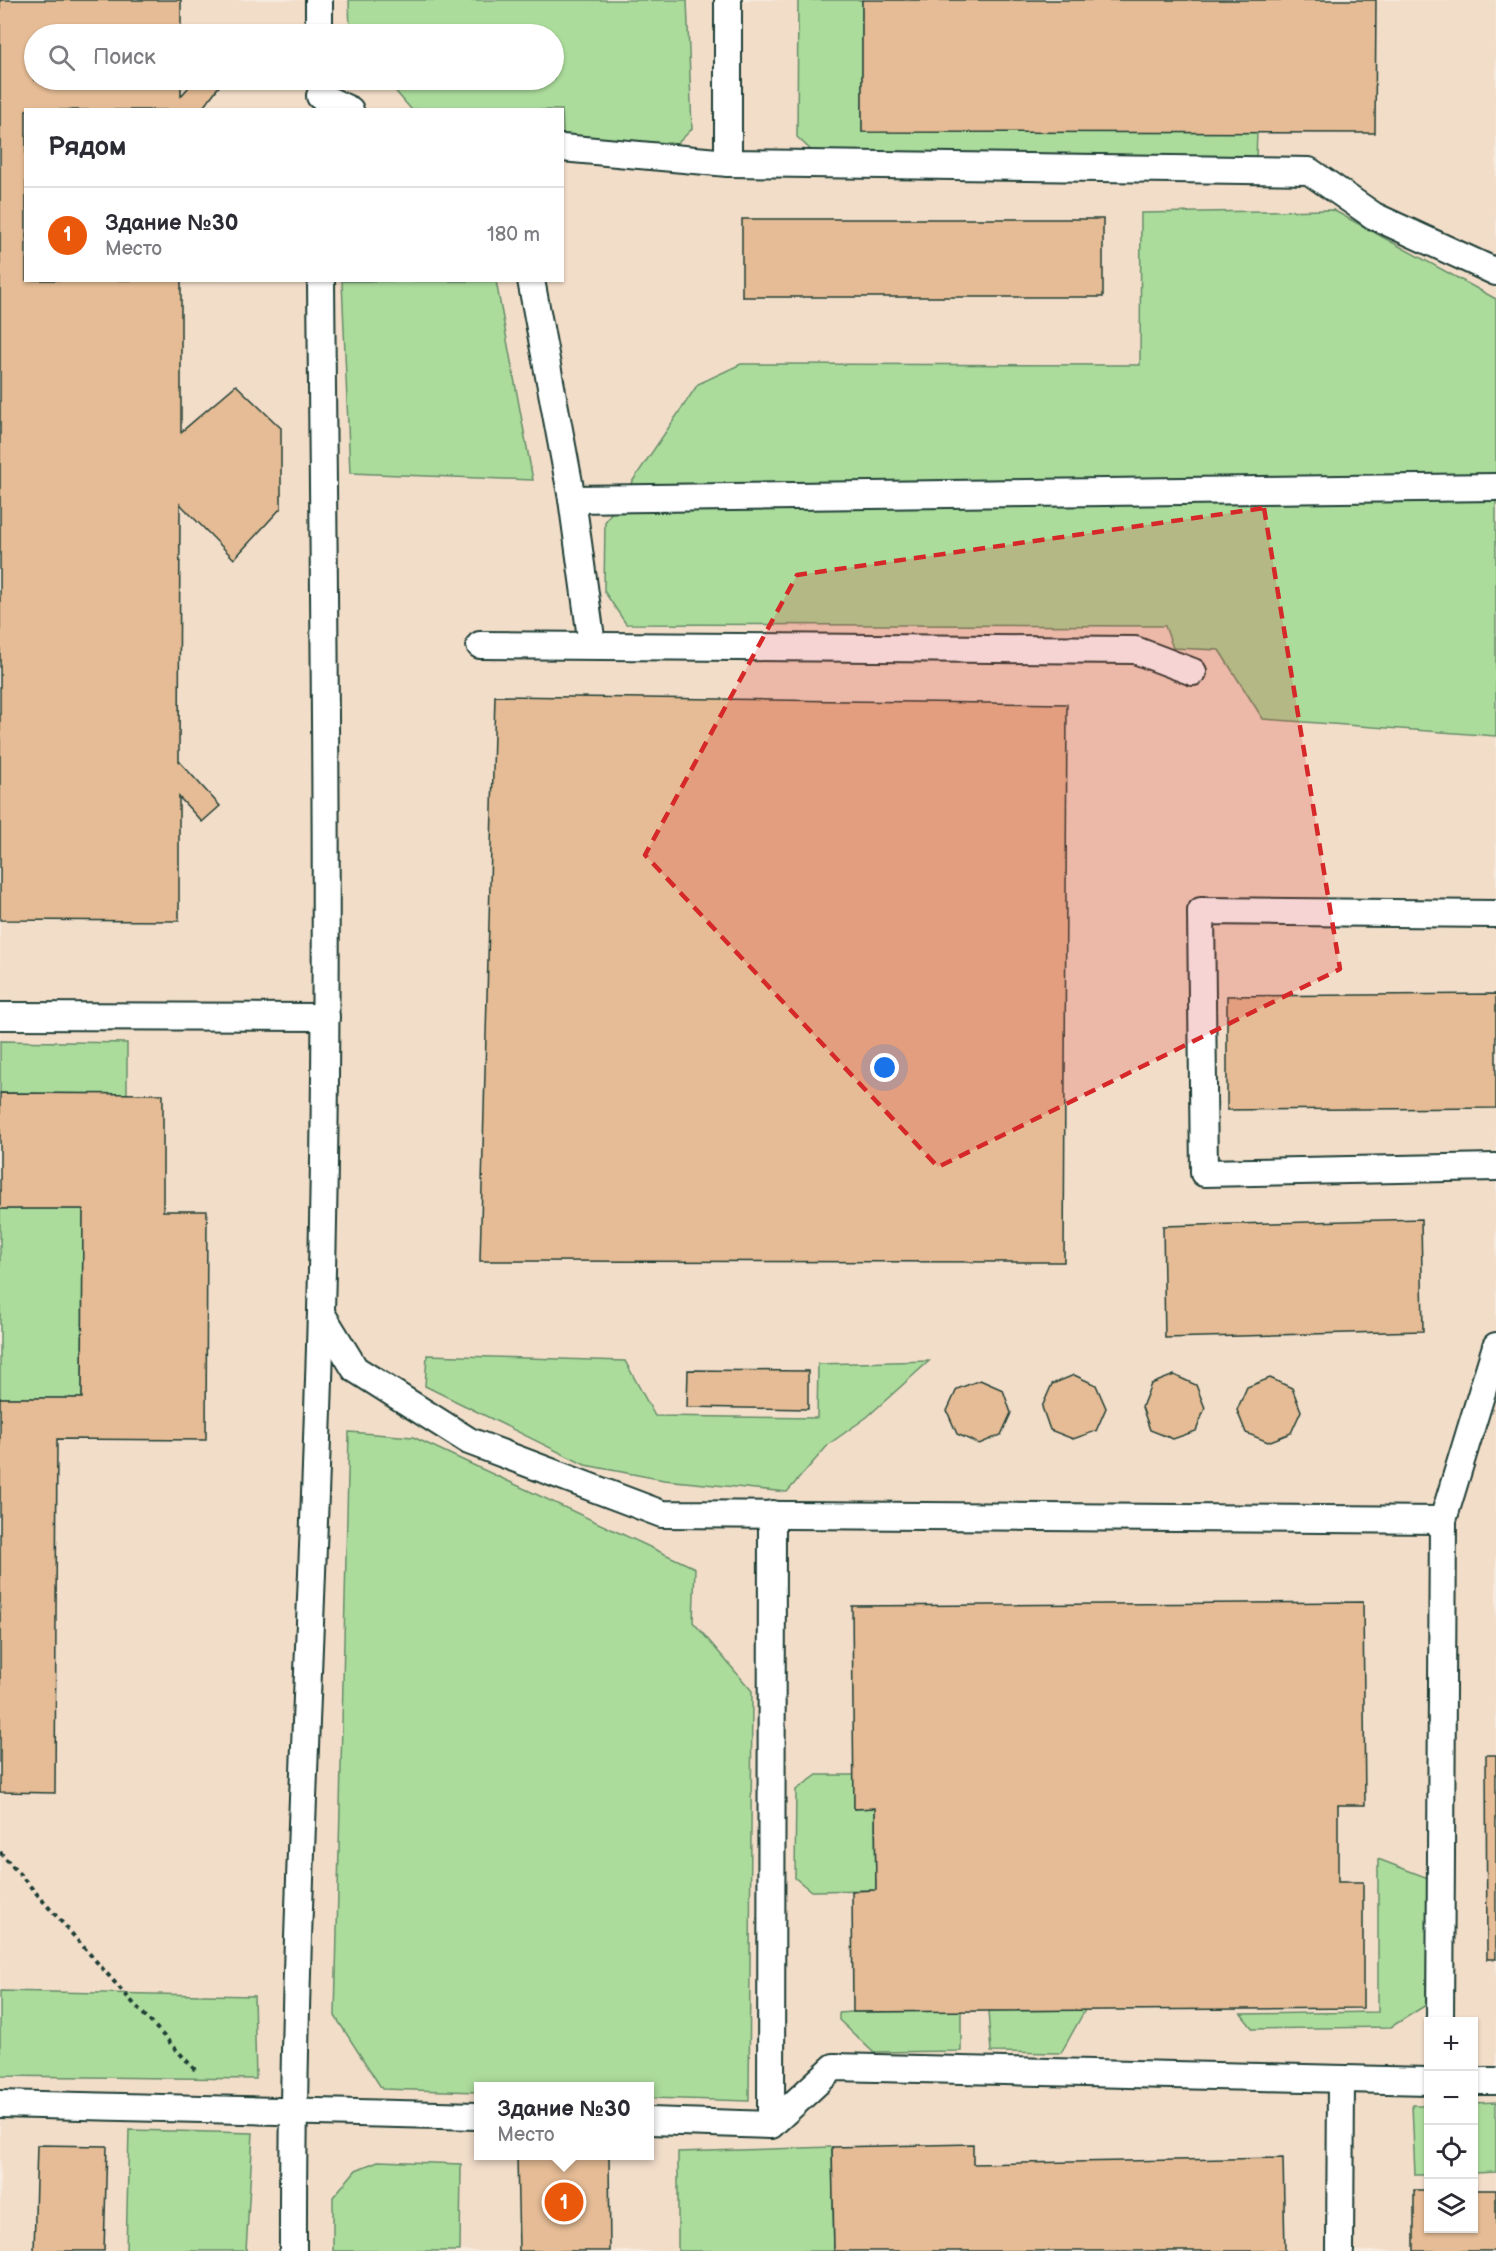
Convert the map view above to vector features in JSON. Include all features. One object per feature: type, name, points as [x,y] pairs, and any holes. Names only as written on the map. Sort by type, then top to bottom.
[{"type":"lane","points":[[319,0],[320,24]]},
{"type":"lane","points":[[728,0],[729,163]]},
{"type":"lane","points":[[320,95],[346,108]]},
{"type":"lane","points":[[564,148],[729,163],[1309,171],[1374,216],[1496,272]]},
{"type":"lane","points":[[293,2251],[292,2111],[321,1312],[326,1017],[321,282]]},
{"type":"lane","points":[[531,282],[572,499],[592,645]]},
{"type":"lane","points":[[572,499],[1496,487]]},
{"type":"lane","points":[[480,645],[1135,650],[1193,672]]},
{"type":"lane","points":[[1496,914],[1202,911],[1204,1173],[1496,1167]]},
{"type":"lane","points":[[0,1016],[326,1017]]},
{"type":"lane","points":[[321,1312],[355,1369],[469,1441],[662,1514],[1443,1520]]},
{"type":"lane","points":[[1440,2017],[1443,1520],[1496,1346]]},
{"type":"lane","points":[[771,2125],[772,1514]]},
{"type":"lane","points":[[654,2121],[771,2125],[834,2067],[1424,2081]]},
{"type":"lane","points":[[1340,2251],[1341,2079]]},
{"type":"lane","points":[[1478,2081],[1496,2081]]},
{"type":"lane","points":[[0,2104],[474,2116]]},
{"type":"path","points":[[0,1852],[124,1993],[203,2078]]},
{"type":"highlighted area","points":[[1264,508],[1340,969],[938,1167],[645,855],[797,575]]},
{"type":"shaded area","points":[[0,0],[1496,0],[1496,2251],[0,2251]]},
{"type":"green space","points":[[349,0],[687,0],[692,129],[675,146],[564,134],[564,108],[410,108],[395,90],[564,90],[564,24],[350,24]]},
{"type":"green space","points":[[798,0],[862,0],[862,132],[1257,132],[1256,158],[814,153],[797,137]]},
{"type":"green space","points":[[1333,210],[1496,299],[1496,736],[1263,719],[1219,650],[1173,648],[1165,626],[626,624],[604,591],[605,522],[698,384],[741,364],[1140,365],[1141,213]]},
{"type":"green space","points":[[342,282],[496,282],[533,480],[350,473]]},
{"type":"green space","points":[[0,1041],[127,1043],[127,1094],[0,1093]]},
{"type":"green space","points":[[0,1209],[83,1209],[82,1398],[0,1398]]},
{"type":"green space","points":[[427,1355],[625,1361],[655,1416],[817,1418],[818,1364],[929,1361],[867,1417],[829,1444],[787,1492],[664,1480],[585,1465],[425,1386]]},
{"type":"green space","points":[[349,1432],[413,1437],[695,1568],[693,1622],[752,1691],[749,2101],[654,2098],[654,2082],[474,2082],[474,2092],[382,2089],[335,2016]]},
{"type":"green space","points":[[817,1775],[854,1775],[854,1809],[875,1808],[876,1890],[811,1891],[795,1878],[796,1790]]},
{"type":"green space","points":[[1378,1859],[1428,1878],[1426,2005],[1391,2027],[1253,2029],[1241,2014],[1378,2012]]},
{"type":"green space","points":[[0,1991],[254,1996],[256,2079],[0,2076]]},
{"type":"green space","points":[[1085,2010],[1061,2053],[991,2052],[988,2011]]},
{"type":"green space","points":[[961,2011],[961,2051],[873,2052],[839,2020],[839,2013]]},
{"type":"green space","points":[[1496,2102],[1496,2172],[1478,2173],[1478,2103]]},
{"type":"green space","points":[[1412,2105],[1424,2105],[1424,2175],[1415,2175]]},
{"type":"green space","points":[[129,2130],[253,2133],[246,2251],[126,2251]]},
{"type":"green space","points":[[832,2147],[834,2251],[678,2251],[678,2152]]},
{"type":"green space","points":[[378,2161],[461,2164],[460,2251],[333,2251],[333,2197],[356,2170]]},
{"type":"building","points":[[0,0],[181,0],[181,24],[24,24],[24,90],[181,90],[181,96],[186,90],[216,90],[203,108],[24,108],[24,282],[181,282],[181,432],[236,385],[281,428],[281,508],[234,559],[180,504],[179,761],[220,806],[202,822],[179,797],[179,921],[0,920]]},
{"type":"building","points":[[862,0],[1376,0],[1375,133],[862,132]]},
{"type":"building","points":[[742,219],[1103,219],[1103,297],[742,297]]},
{"type":"building","points":[[495,696],[1067,704],[1064,1262],[480,1261]]},
{"type":"building","points":[[1496,994],[1496,1108],[1227,1110],[1227,996]]},
{"type":"building","points":[[0,1093],[163,1094],[163,1211],[207,1211],[206,1440],[57,1439],[55,1793],[0,1792],[0,1398],[82,1398],[83,1209],[0,1209]]},
{"type":"building","points":[[1421,1219],[1423,1331],[1165,1338],[1163,1226]]},
{"type":"building","points":[[688,1370],[808,1371],[808,1409],[687,1407]]},
{"type":"building","points":[[1074,1375],[1096,1385],[1106,1408],[1096,1431],[1073,1439],[1050,1430],[1042,1407],[1052,1384]]},
{"type":"building","points":[[1174,1375],[1196,1385],[1205,1408],[1196,1431],[1173,1439],[1150,1430],[1142,1407],[1151,1384]]},
{"type":"building","points":[[1270,1378],[1292,1388],[1301,1411],[1291,1433],[1268,1442],[1246,1433],[1237,1410],[1247,1387]]},
{"type":"building","points":[[980,1380],[1003,1390],[1011,1413],[1001,1435],[979,1444],[957,1434],[947,1411],[957,1389]]},
{"type":"building","points":[[1363,1602],[1365,1805],[1338,1805],[1338,1882],[1363,1882],[1363,2008],[853,2012],[852,1891],[876,1890],[875,1808],[854,1809],[852,1606]]},
{"type":"building","points":[[1486,1755],[1496,1755],[1496,1959],[1487,1959]]},
{"type":"building","points":[[973,2144],[973,2164],[1283,2158],[1285,2251],[834,2251],[832,2147]]},
{"type":"building","points":[[37,2145],[107,2146],[104,2251],[34,2251]]},
{"type":"building","points":[[517,2160],[609,2160],[610,2251],[519,2251]]},
{"type":"building","points":[[1414,2190],[1424,2190],[1424,2233],[1478,2233],[1478,2190],[1496,2190],[1496,2251],[1414,2251]]},
{"type":"place","name":"Здание №30","points":[[564,2202]]}]
